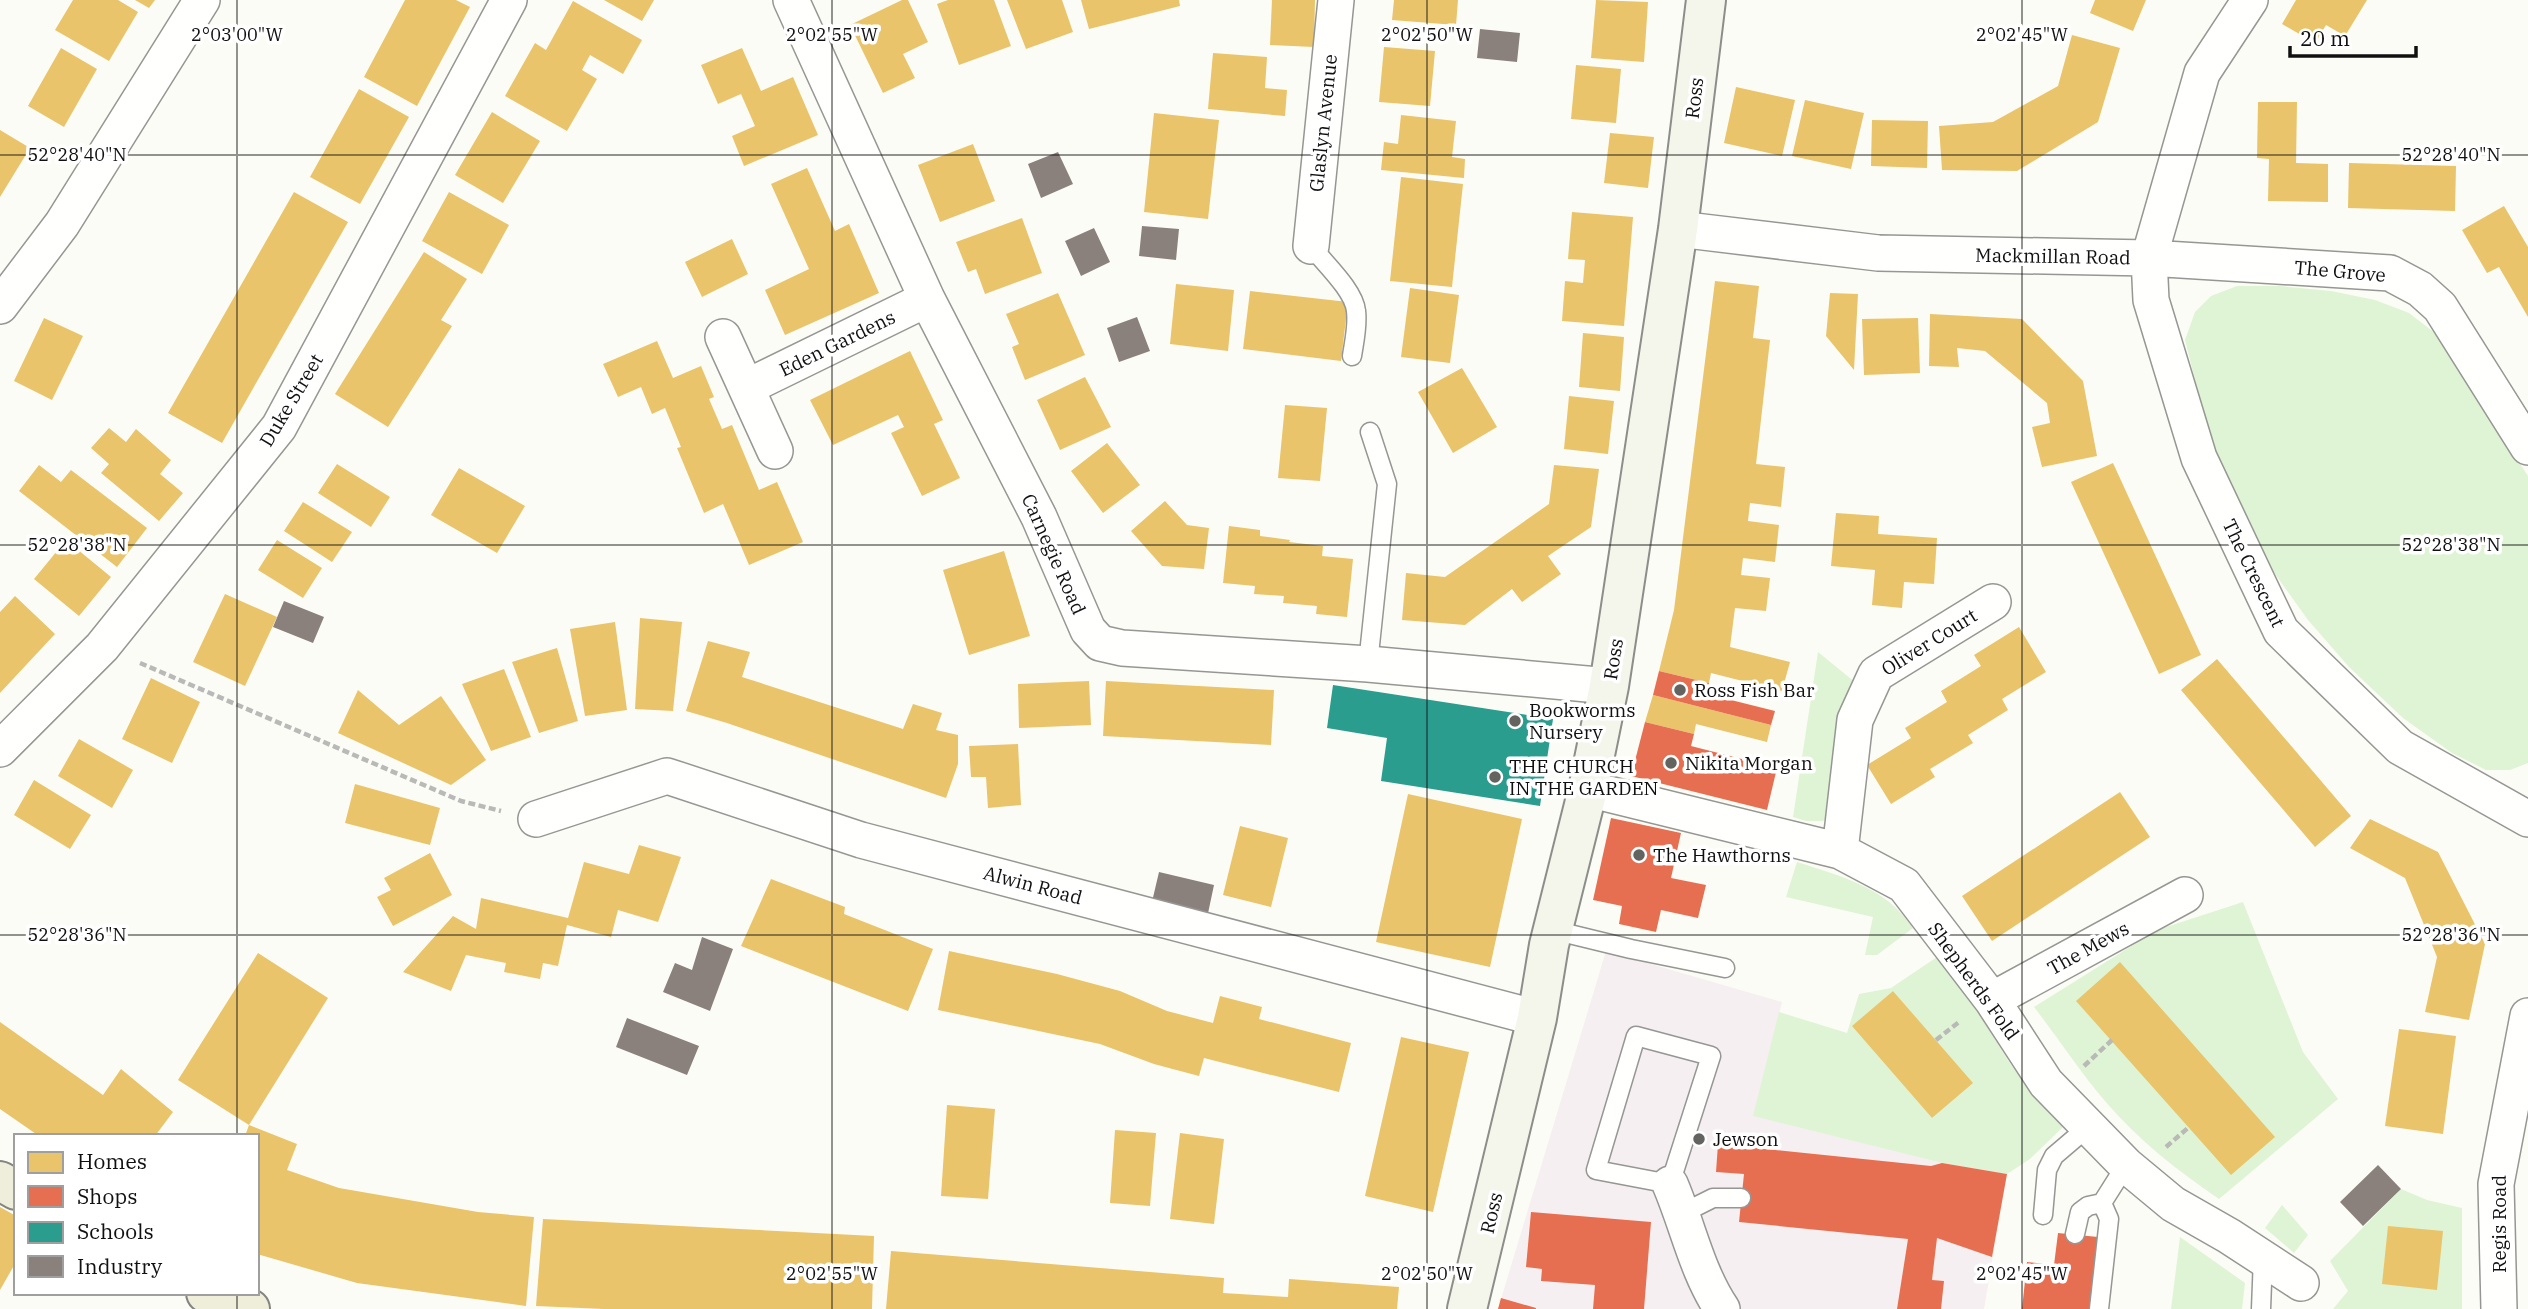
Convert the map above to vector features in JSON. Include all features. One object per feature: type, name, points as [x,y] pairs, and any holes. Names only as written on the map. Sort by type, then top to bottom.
[{"type":"main road","points":[[212,1295],[250,1309]]},
{"type":"street","points":[[0,306],[62,224],[202,0]]},
{"type":"street","name":"Duke Street","points":[[0,749],[102,647],[279,427],[509,0]]},
{"type":"street","name":"Glaslyn Avenue","points":[[1311,246],[1336,0]]},
{"type":"street","name":"Ross","points":[[1467,1309],[1536,1018],[1553,930],[1588,789],[1609,686],[1678,229],[1706,0]]},
{"type":"street","name":"Mackmillan Road","points":[[1678,229],[1878,253],[2149,258],[2202,73],[2250,0]]},
{"type":"street","name":"Carnegie Road","points":[[795,1],[927,299],[1039,517],[1088,630],[1100,643],[1122,648],[1368,664],[1609,686]]},
{"type":"street","name":"The Grove","points":[[2149,258],[2390,273],[2420,289],[2440,307],[2522,425]]},
{"type":"street","name":"The Crescent","points":[[2149,258],[2151,300],[2199,458],[2281,631],[2400,747],[2528,819]]},
{"type":"street","name":"Eden Gardens","points":[[747,387],[927,299]]},
{"type":"street","points":[[723,337],[775,451]]},
{"type":"street","name":"Oliver Court","points":[[1840,851],[1855,720],[1876,674],[1993,602]]},
{"type":"street","name":"Alwin Road","points":[[536,820],[667,776],[861,840],[1536,1018]]},
{"type":"street","name":"Shepherds Fold","points":[[1588,789],[1840,851],[1904,886],[1992,1000],[2046,1083],[2088,1127],[2126,1165],[2173,1204],[2263,1257],[2301,1283]]},
{"type":"street","name":"The Mews","points":[[1992,1000],[2185,895]]},
{"type":"street","name":"Regis Road","points":[[2499,1309],[2496,1184],[2528,1016]]},
{"type":"street","points":[[1676,1199],[1708,1288],[1722,1309]]},
{"type":"lane","points":[[1311,246],[1349,292],[1354,303],[1356,321],[1352,356]]},
{"type":"lane","points":[[1368,664],[1387,484],[1370,432]]},
{"type":"lane","points":[[1553,930],[1725,968]]},
{"type":"lane","points":[[1676,1199],[1711,1056],[1636,1036],[1596,1170],[1676,1199],[1741,1198]]},
{"type":"lane","points":[[2043,1215],[2047,1170],[2054,1156],[2088,1127]]},
{"type":"lane","points":[[2075,1234],[2080,1212],[2088,1206],[2102,1203],[2126,1165]]},
{"type":"lane","points":[[2099,1309],[2109,1219],[2102,1203]]},
{"type":"lane","points":[[2261,1309],[2263,1257]]},
{"type":"path","points":[[102,647],[461,800],[536,820]]},
{"type":"path","points":[[2172,1142],[2189,1127]]},
{"type":"shaded area","name":"Jewson","points":[[1606,951],[1782,1002],[1754,1116],[1942,1163],[2007,1174],[1984,1309],[1498,1309]]},
{"type":"green space","points":[[2237,286],[2279,286],[2331,291],[2375,300],[2409,313],[2435,333],[2528,476],[2528,763],[2510,770],[2486,770],[2452,753],[2403,718],[2349,667],[2308,620],[2270,567],[2231,492],[2206,424],[2185,340],[2195,312],[2211,296]]},
{"type":"green space","points":[[1818,652],[1856,683],[1832,810],[1823,821],[1806,821],[1793,817]]},
{"type":"green space","points":[[1797,862],[1845,878],[1876,893],[1890,902],[1913,928],[1877,955],[1865,955],[1873,917],[1786,897]]},
{"type":"green space","points":[[2243,902],[2303,1052],[2338,1099],[2219,1199],[2159,1154],[2131,1129],[2105,1101],[2034,1007],[2157,930]]},
{"type":"green space","points":[[1937,957],[1976,1009],[2011,1065],[2063,1127],[2030,1159],[2007,1174],[1942,1163],[1753,1116],[1779,1012],[1847,1033],[1859,994],[1891,988]],"holes":[[[1893,991],[1972,1083],[1932,1118],[1853,1026]]]},
{"type":"green space","points":[[2401,1189],[2427,1200],[2462,1208],[2462,1309],[2333,1309],[2348,1291],[2330,1261]]},
{"type":"green space","points":[[2282,1205],[2308,1235],[2294,1253],[2265,1228]]},
{"type":"green space","points":[[2180,1237],[2245,1283],[2242,1309],[2171,1309]]},
{"type":"building: Homes","points":[[73,0],[118,0],[138,12],[109,61],[55,30]]},
{"type":"building: Homes","points":[[135,0],[155,0],[149,8]]},
{"type":"building: Homes","points":[[405,0],[456,0],[470,7],[417,106],[364,77]]},
{"type":"building: Homes","points":[[604,0],[654,0],[642,21]]},
{"type":"building: Homes","points":[[902,0],[908,0],[928,42],[903,54],[915,78],[883,93],[850,25]]},
{"type":"building: Homes","points":[[948,0],[994,0],[1011,46],[959,65],[937,4]]},
{"type":"building: Homes","points":[[1007,0],[1062,0],[1073,32],[1026,49]]},
{"type":"building: Homes","points":[[1081,0],[1179,0],[1180,6],[1089,29]]},
{"type":"building: Homes","points":[[1272,0],[1315,0],[1314,47],[1270,45]]},
{"type":"building: Homes","points":[[1394,0],[1458,0],[1456,25],[1392,20]]},
{"type":"building: Homes","points":[[1596,0],[1648,2],[1644,62],[1591,58]]},
{"type":"building: Homes","points":[[2095,0],[2146,0],[2133,31],[2090,13]]},
{"type":"building: Homes","points":[[2296,0],[2367,0],[2345,36],[2326,25],[2315,43],[2282,24]]},
{"type":"building: Homes","points":[[573,1],[642,40],[623,74],[590,55],[582,70],[597,79],[567,131],[505,96],[535,43],[546,50]]},
{"type":"building: Homes","points":[[2072,35],[2120,48],[2098,122],[2017,171],[1942,170],[1939,126],[1993,122],[2058,86]]},
{"type":"building: Homes","points":[[1384,47],[1435,51],[1430,106],[1379,102]]},
{"type":"building: Homes","points":[[61,48],[97,69],[64,127],[28,106]]},
{"type":"building: Homes","points":[[742,48],[761,91],[793,77],[818,135],[744,166],[732,136],[755,126],[741,94],[718,104],[701,65]]},
{"type":"building: Homes","points":[[1213,53],[1267,57],[1265,88],[1287,90],[1285,116],[1208,109]]},
{"type":"building: Homes","points":[[1576,65],[1621,69],[1616,123],[1571,119]]},
{"type":"building: Homes","points":[[1736,87],[1795,100],[1782,156],[1724,143]]},
{"type":"building: Homes","points":[[359,89],[409,117],[360,204],[310,177]]},
{"type":"building: Homes","points":[[1805,100],[1864,113],[1851,169],[1792,156]]},
{"type":"building: Homes","points":[[2258,102],[2297,102],[2296,163],[2328,164],[2328,202],[2268,201],[2269,159],[2257,158]]},
{"type":"building: Homes","points":[[492,112],[540,141],[503,203],[455,175]]},
{"type":"building: Homes","points":[[1154,113],[1219,120],[1208,219],[1144,212]]},
{"type":"building: Homes","points":[[1401,115],[1456,121],[1452,157],[1465,159],[1464,178],[1381,170],[1384,142],[1398,144]]},
{"type":"building: Homes","points":[[1872,120],[1928,121],[1927,168],[1871,166]]},
{"type":"building: Homes","points":[[0,130],[30,148],[0,197]]},
{"type":"building: Homes","points":[[1610,133],[1654,137],[1648,188],[1604,183]]},
{"type":"building: Homes","points":[[973,144],[995,201],[940,222],[918,165]]},
{"type":"building: Homes","points":[[2349,163],[2456,166],[2455,211],[2348,208]]},
{"type":"building: Homes","points":[[807,168],[835,231],[849,224],[879,293],[785,335],[765,290],[809,269],[771,184]]},
{"type":"building: Homes","points":[[1401,177],[1463,184],[1452,287],[1390,281]]},
{"type":"building: Homes","points":[[294,192],[348,222],[222,443],[168,413]]},
{"type":"building: Homes","points":[[449,192],[509,225],[482,274],[422,241]]},
{"type":"building: Homes","points":[[2504,206],[2528,247],[2528,317],[2499,267],[2487,273],[2462,230]]},
{"type":"building: Homes","points":[[1572,212],[1633,217],[1624,326],[1562,321],[1565,281],[1583,283],[1585,260],[1568,259]]},
{"type":"building: Homes","points":[[1022,218],[1042,273],[985,294],[976,269],[968,272],[956,242]]},
{"type":"building: Homes","points":[[732,239],[748,274],[702,297],[685,262]]},
{"type":"building: Homes","points":[[424,252],[467,279],[441,320],[452,326],[388,427],[335,394]]},
{"type":"building: Homes","points":[[1715,281],[1759,286],[1753,338],[1770,340],[1756,464],[1785,467],[1781,507],[1750,503],[1748,521],[1779,525],[1775,562],[1743,558],[1741,575],[1770,578],[1766,611],[1735,608],[1730,647],[1790,662],[1782,691],[1711,673],[1709,683],[1659,671],[1674,610]]},
{"type":"building: Homes","points":[[1176,284],[1234,290],[1228,351],[1170,344]]},
{"type":"building: Homes","points":[[1410,288],[1459,295],[1450,363],[1401,357]]},
{"type":"building: Homes","points":[[1250,291],[1348,302],[1341,361],[1243,349]]},
{"type":"building: Homes","points":[[1058,293],[1085,355],[1025,380],[1012,347],[1019,344],[1006,314]]},
{"type":"building: Homes","points":[[1830,293],[1858,294],[1854,370],[1826,336]]},
{"type":"building: Homes","points":[[1930,314],[2022,319],[2083,381],[2097,456],[2042,467],[2032,427],[2050,423],[2047,403],[1985,351],[1957,348],[1959,367],[1929,366]]},
{"type":"building: Homes","points":[[44,318],[83,336],[52,400],[14,381]]},
{"type":"building: Homes","points":[[1918,318],[1920,373],[1864,375],[1862,319]]},
{"type":"building: Homes","points":[[1583,333],[1624,337],[1620,391],[1579,387]]},
{"type":"building: Homes","points":[[657,341],[673,378],[701,366],[714,397],[709,399],[722,429],[732,425],[759,490],[777,482],[803,542],[749,565],[723,504],[704,513],[677,448],[681,447],[665,408],[652,414],[641,387],[618,397],[603,364]]},
{"type":"building: Homes","points":[[910,351],[943,420],[934,424],[960,478],[922,496],[891,433],[904,427],[898,415],[833,445],[810,400]]},
{"type":"building: Homes","points":[[1462,368],[1497,427],[1453,453],[1418,392]]},
{"type":"building: Homes","points":[[1085,377],[1111,427],[1060,450],[1037,400]]},
{"type":"building: Homes","points":[[1569,396],[1614,401],[1608,454],[1564,449]]},
{"type":"building: Homes","points":[[1285,405],[1327,408],[1320,481],[1278,478]]},
{"type":"building: Homes","points":[[109,428],[126,442],[136,429],[171,460],[160,474],[183,493],[159,521],[101,473],[109,464],[91,448]]},
{"type":"building: Homes","points":[[1107,443],[1140,485],[1103,513],[1071,471]]},
{"type":"building: Homes","points":[[2113,463],[2201,655],[2159,674],[2071,482]]},
{"type":"building: Homes","points":[[337,464],[390,497],[371,527],[318,493]]},
{"type":"building: Homes","points":[[39,465],[61,482],[71,470],[147,528],[117,567],[19,491]]},
{"type":"building: Homes","points":[[1554,465],[1599,469],[1591,527],[1548,556],[1561,574],[1522,602],[1512,589],[1465,625],[1402,620],[1406,573],[1445,577],[1549,504]]},
{"type":"building: Homes","points":[[459,468],[525,506],[497,553],[431,515]]},
{"type":"building: Homes","points":[[1165,501],[1187,525],[1209,528],[1204,569],[1162,566],[1131,531]]},
{"type":"building: Homes","points":[[303,502],[352,532],[332,562],[284,531]]},
{"type":"building: Homes","points":[[1836,513],[1879,516],[1878,534],[1937,538],[1934,584],[1904,582],[1902,608],[1872,605],[1875,570],[1831,566]]},
{"type":"building: Homes","points":[[1229,526],[1260,530],[1260,536],[1323,546],[1322,556],[1353,559],[1347,617],[1316,614],[1317,606],[1283,603],[1284,596],[1254,594],[1255,586],[1223,583]]},
{"type":"building: Homes","points":[[66,540],[111,577],[79,616],[34,579]]},
{"type":"building: Homes","points":[[277,540],[322,568],[303,598],[258,570]]},
{"type":"building: Homes","points":[[1004,551],[1030,636],[969,655],[943,570]]},
{"type":"building: Homes","points":[[225,594],[277,617],[245,686],[193,662]]},
{"type":"building: Homes","points":[[15,596],[55,634],[0,693],[0,612]]},
{"type":"building: Homes","points":[[640,618],[682,622],[673,711],[635,709]]},
{"type":"building: Homes","points":[[615,622],[627,710],[585,716],[570,629]]},
{"type":"building: Homes","points":[[2019,627],[2046,672],[2002,699],[2008,710],[1968,735],[1973,743],[1930,769],[1935,777],[1891,804],[1867,765],[1911,738],[1905,728],[1947,702],[1941,691],[1981,666],[1974,655]]},
{"type":"building: Homes","points":[[708,641],[750,652],[742,677],[903,729],[913,704],[942,713],[936,730],[958,735],[958,764],[946,798],[686,711]]},
{"type":"building: Homes","points":[[557,648],[578,721],[539,733],[512,662]]},
{"type":"building: Homes","points":[[2217,659],[2351,816],[2315,847],[2181,690]]},
{"type":"building: Homes","points":[[504,669],[531,737],[491,751],[462,684]]},
{"type":"building: Homes","points":[[151,678],[200,702],[172,763],[122,739]]},
{"type":"building: Homes","points":[[1089,681],[1091,725],[1019,728],[1018,684]]},
{"type":"building: Homes","points":[[1106,681],[1274,690],[1271,745],[1103,736]]},
{"type":"building: Homes","points":[[358,690],[399,725],[441,696],[486,760],[451,785],[338,733]]},
{"type":"building: Homes","points":[[1653,695],[1771,725],[1767,742],[1696,724],[1694,734],[1645,722]]},
{"type":"building: Homes","points":[[79,739],[133,770],[112,808],[58,776]]},
{"type":"building: Homes","points":[[1018,744],[1021,805],[988,808],[986,777],[971,777],[969,746]]},
{"type":"building: Homes","points":[[34,780],[91,815],[70,849],[14,815]]},
{"type":"building: Homes","points":[[355,784],[440,808],[430,845],[345,823]]},
{"type":"building: Homes","points":[[2120,792],[2150,837],[1992,941],[1962,896]]},
{"type":"building: Homes","points":[[1408,794],[1522,819],[1490,967],[1376,942]]},
{"type":"building: Homes","points":[[2370,819],[2438,852],[2485,944],[2469,1020],[2425,1012],[2437,957],[2405,878],[2350,848]]},
{"type":"building: Homes","points":[[1240,826],[1288,838],[1271,907],[1223,895]]},
{"type":"building: Homes","points":[[639,845],[681,857],[658,922],[618,910],[611,937],[567,925],[558,966],[543,963],[540,979],[504,972],[506,963],[466,955],[451,991],[403,972],[453,916],[476,929],[481,898],[568,918],[584,862],[629,874]]},
{"type":"building: Homes","points":[[430,853],[452,895],[393,926],[377,897],[391,890],[384,878]]},
{"type":"building: Homes","points":[[771,879],[845,907],[844,914],[933,949],[908,1011],[741,946]]},
{"type":"building: Homes","points":[[949,951],[1057,974],[1120,991],[1167,1011],[1213,1023],[1220,996],[1262,1007],[1259,1019],[1351,1043],[1339,1092],[1204,1058],[1199,1076],[1154,1064],[1100,1044],[938,1010]]},
{"type":"building: Homes","points":[[258,953],[328,998],[249,1125],[178,1080]]},
{"type":"building: Homes","points":[[2120,962],[2275,1137],[2231,1175],[2076,1001]]},
{"type":"building: Homes","points":[[1893,991],[1973,1083],[1932,1118],[1852,1026]]},
{"type":"building: Homes","points":[[0,1022],[103,1095],[121,1069],[173,1112],[156,1134],[36,1134],[0,1109]]},
{"type":"building: Homes","points":[[2399,1029],[2456,1036],[2443,1134],[2385,1126]]},
{"type":"building: Homes","points":[[1401,1037],[1469,1052],[1433,1212],[1365,1196]]},
{"type":"building: Homes","points":[[947,1105],[995,1109],[988,1199],[941,1196]]},
{"type":"building: Homes","points":[[249,1125],[297,1144],[287,1170],[339,1188],[478,1212],[534,1217],[526,1306],[357,1283],[259,1255],[259,1134],[246,1134]]},
{"type":"building: Homes","points":[[1115,1130],[1156,1133],[1150,1206],[1110,1203]]},
{"type":"building: Homes","points":[[1180,1133],[1224,1139],[1214,1224],[1170,1219]]},
{"type":"building: Homes","points":[[0,1207],[14,1215],[14,1266],[0,1290]]},
{"type":"building: Homes","points":[[543,1219],[874,1236],[872,1309],[604,1309],[536,1306]]},
{"type":"building: Homes","points":[[2388,1226],[2443,1231],[2437,1290],[2382,1284]]},
{"type":"building: Homes","points":[[891,1251],[1224,1278],[1223,1293],[1288,1297],[1289,1279],[1399,1287],[1397,1309],[886,1309]]},
{"type":"building: Shops","points":[[1659,671],[1709,683],[1707,694],[1775,711],[1771,725],[1653,695]]},
{"type":"building: Shops","points":[[1645,722],[1694,734],[1691,746],[1777,768],[1767,810],[1631,776]]},
{"type":"building: Shops","name":"The Hawthorns","points":[[1611,818],[1681,833],[1671,878],[1706,885],[1698,918],[1661,910],[1656,932],[1619,924],[1622,906],[1593,900]]},
{"type":"building: Shops","points":[[1718,1144],[1931,1166],[1942,1163],[2007,1174],[1992,1257],[1937,1238],[1932,1280],[1944,1281],[1941,1309],[1897,1309],[1908,1239],[1739,1222],[1744,1174],[1716,1172]]},
{"type":"building: Shops","points":[[1531,1212],[1651,1222],[1644,1309],[1593,1309],[1595,1285],[1541,1281],[1542,1269],[1526,1267]]},
{"type":"building: Shops","points":[[2058,1233],[2098,1237],[2091,1309],[2022,1309],[2027,1262],[2054,1265]]},
{"type":"building: Shops","points":[[1501,1298],[1536,1308],[1536,1309],[1498,1309]]},
{"type":"building: Schools","points":[[1333,685],[1553,719],[1540,806],[1381,781],[1387,738],[1327,728]]},
{"type":"building: Industry","points":[[1480,29],[1520,33],[1517,62],[1477,58]]},
{"type":"building: Industry","points":[[1058,152],[1073,184],[1041,198],[1028,164]]},
{"type":"building: Industry","points":[[1142,226],[1179,229],[1176,260],[1139,256]]},
{"type":"building: Industry","points":[[1094,228],[1110,262],[1081,276],[1065,241]]},
{"type":"building: Industry","points":[[1137,317],[1150,351],[1119,362],[1107,328]]},
{"type":"building: Industry","points":[[284,601],[324,617],[313,643],[273,627]]},
{"type":"building: Industry","points":[[1159,872],[1214,885],[1207,918],[1151,906]]},
{"type":"building: Industry","points":[[702,937],[733,949],[710,1011],[663,992],[675,963],[692,970]]},
{"type":"building: Industry","points":[[627,1018],[699,1046],[687,1075],[616,1047]]},
{"type":"building: Industry","points":[[2378,1165],[2401,1189],[2363,1226],[2340,1202]]},
{"type":"place","name":"Ross Fish Bar","points":[[1680,690]]},
{"type":"place","name":"Bookworms Nursery","points":[[1515,721]]},
{"type":"place","name":"Nikita Morgan","points":[[1671,763]]},
{"type":"place","name":"THE CHURCH IN THE GARDEN","points":[[1495,777]]},
{"type":"place","name":"The Hawthorns","points":[[1639,855]]},
{"type":"place","name":"Jewson","points":[[1699,1139]]}]
